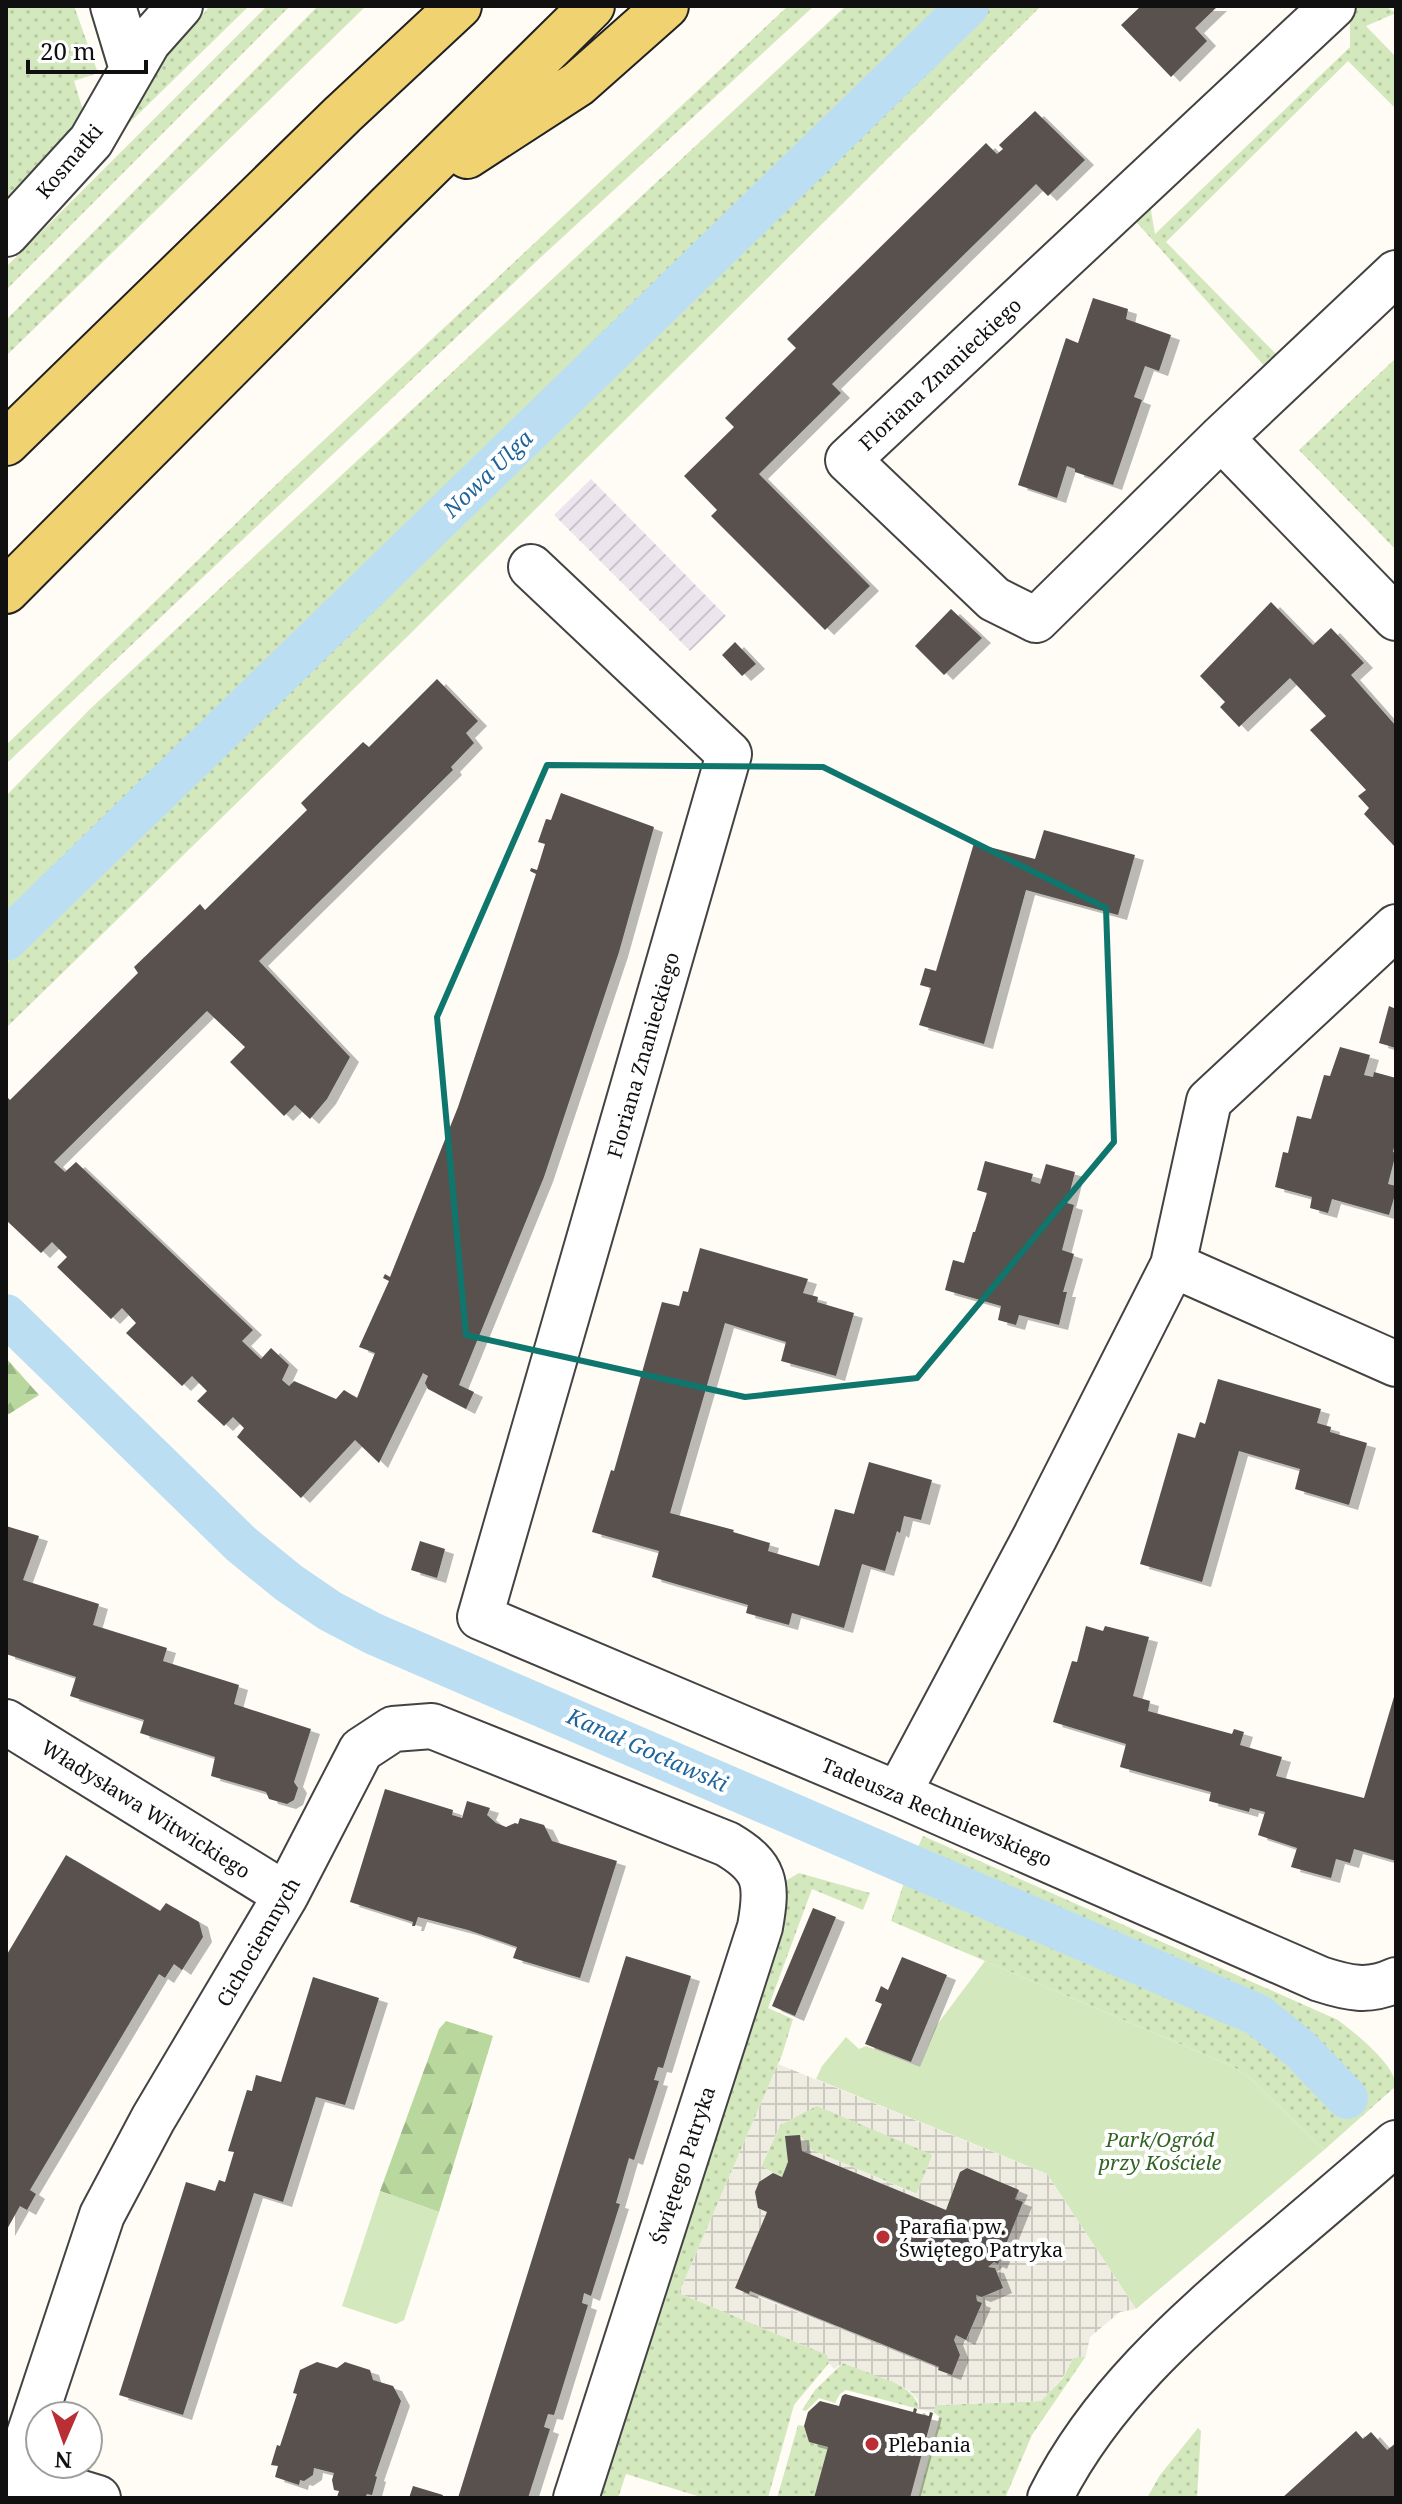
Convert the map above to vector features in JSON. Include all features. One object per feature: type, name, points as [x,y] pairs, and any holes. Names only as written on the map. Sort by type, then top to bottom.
[{"type":"main road","points":[[343,114],[437,6]]},
{"type":"main road","points":[[6,443],[343,114],[459,6]]},
{"type":"main road","points":[[6,591],[592,6]]},
{"type":"main road","points":[[388,207],[578,84],[666,6]]},
{"type":"street","points":[[113,6],[132,69]]},
{"type":"street","name":"Kosmatki","points":[[6,234],[91,141],[148,42],[180,6]]},
{"type":"street","name":"Floriana Znanieckiego","points":[[1333,6],[848,460],[994,599],[1036,620],[1221,438],[1396,273]]},
{"type":"street","points":[[1221,438],[1396,618]]},
{"type":"street","name":"Floriana Znanieckiego","points":[[480,1617],[729,754],[531,567]]},
{"type":"street","points":[[898,1794],[1035,1537],[1173,1265],[1209,1101],[1396,927]]},
{"type":"street","points":[[1173,1265],[1396,1364]]},
{"type":"street","name":"Tadeusza Rechniewskiego","points":[[480,1617],[898,1794],[1320,1979],[1347,1988],[1368,1990],[1396,1980]]},
{"type":"street","name":"Władysława Witwickiego","points":[[6,1722],[286,1895]]},
{"type":"street","name":"Cichociemnych","points":[[10,2480],[102,2215],[153,2119],[286,1895],[361,1750],[393,1729],[432,1726],[727,1844]]},
{"type":"street","name":"Świętego Patryka","points":[[576,2498],[760,1927],[764,1901],[761,1874],[749,1856],[727,1844]]},
{"type":"street","points":[[1050,2498],[1096,2422],[1135,2376],[1221,2293],[1396,2143]]},
{"type":"street","points":[[10,2480],[98,2498]]},
{"type":"highlighted area","points":[[547,765],[823,767],[1106,908],[1114,1142],[917,1378],[745,1397],[466,1335],[437,1017]]},
{"type":"shaded area","points":[[591,479],[726,616],[690,651],[554,515]]},
{"type":"shaded area","points":[[778,2064],[1047,2174],[1136,2309],[1120,2312],[1090,2337],[1086,2356],[1073,2358],[1063,2377],[1041,2401],[936,2405],[933,2412],[919,2409],[918,2400],[898,2384],[843,2363],[834,2369],[827,2355],[679,2293]],"holes":[[[817,2106],[933,2155],[916,2194],[812,2150],[800,2135],[802,2151],[946,2210],[960,2172],[967,2168],[1018,2190],[1015,2199],[1023,2202],[998,2263],[994,2262],[988,2267],[995,2268],[1002,2288],[983,2297],[976,2295],[977,2301],[982,2303],[967,2339],[956,2335],[954,2340],[960,2355],[952,2375],[939,2367],[735,2288],[767,2212],[758,2208],[773,2174],[782,2177],[761,2166],[780,2125]]]},
{"type":"green space","points":[[6,6],[74,6],[98,73],[74,81],[87,123],[6,208]]},
{"type":"green space","points":[[210,6],[249,6],[122,130],[151,75]]},
{"type":"green space","points":[[267,6],[290,6],[6,290],[6,267]]},
{"type":"green space","points":[[318,6],[366,6],[6,356],[6,320]]},
{"type":"green space","points":[[788,6],[814,6],[540,258],[6,764],[6,745],[278,483]]},
{"type":"green space","points":[[846,6],[954,6],[733,222],[629,315],[6,916],[6,796],[89,710]]},
{"type":"green space","points":[[989,6],[1041,6],[412,632],[6,1028],[6,964],[405,581]]},
{"type":"green space","points":[[1356,6],[1385,6],[1396,13],[1366,26],[1396,57],[1396,109],[1348,61],[1166,242],[1279,357],[1396,246],[1396,256],[1267,369],[1132,217],[1149,199],[1155,234],[1350,47],[1350,9]]},
{"type":"green space","points":[[1396,358],[1396,550],[1299,450]]},
{"type":"green space","points":[[6,1358],[39,1395],[9,1414],[6,1413]]},
{"type":"green space","points":[[923,1836],[1338,2020],[1382,2059],[1396,2086],[1324,2150],[1249,2077],[1232,2066],[891,1921],[907,1874],[1238,2016],[1280,2044],[1340,2102],[1352,2094],[1288,2025],[914,1856]]},
{"type":"green space","points":[[799,1873],[870,1893],[863,1910],[812,1889],[768,2008],[793,2019],[782,2055],[679,2293],[828,2355],[829,2363],[794,2405],[768,2498],[704,2498],[626,2474],[618,2498],[596,2498],[778,1885]]},
{"type":"green space","name":"Park/Ogród przy Kościele","points":[[985,1961],[1232,2066],[1249,2077],[1324,2150],[1136,2309],[1047,2174],[816,2079],[822,2066],[846,2037],[859,2049],[866,2046],[920,2067],[936,2026]]},
{"type":"green space","points":[[446,2021],[493,2036],[439,2212],[380,2191],[439,2029]]},
{"type":"green space","points":[[817,2105],[933,2154],[917,2194],[812,2150],[799,2135],[782,2177],[761,2167],[780,2125]]},
{"type":"green space","points":[[380,2191],[439,2212],[404,2320],[396,2324],[342,2306]]},
{"type":"green space","points":[[1086,2356],[1032,2435],[1005,2498],[918,2498],[940,2417],[933,2412],[936,2405],[1041,2401],[1063,2378],[1073,2358]]},
{"type":"green space","points":[[843,2363],[899,2385],[916,2400],[919,2409],[846,2390],[835,2403],[819,2398],[806,2411],[802,2410],[815,2390]]},
{"type":"green space","points":[[798,2425],[804,2426],[809,2442],[828,2447],[814,2498],[777,2498]]},
{"type":"green space","points":[[1198,2428],[1201,2431],[1197,2498],[1147,2498],[1160,2475]]},
{"type":"building","points":[[1141,6],[1218,6],[1195,28],[1207,41],[1171,77],[1121,25]]},
{"type":"building","points":[[1035,111],[1085,160],[1048,196],[1036,184],[832,384],[841,393],[759,474],[870,586],[825,630],[711,516],[717,510],[684,476],[734,427],[725,418],[796,348],[787,339],[986,143],[997,154],[1003,149],[999,145]]},
{"type":"building","points":[[1093,298],[1128,309],[1126,319],[1171,335],[1159,371],[1145,366],[1134,397],[1142,400],[1113,485],[1075,472],[1067,466],[1057,498],[1018,485],[1066,338],[1078,343]]},
{"type":"building","points":[[1271,602],[1313,645],[1331,628],[1364,663],[1351,675],[1396,726],[1396,848],[1364,814],[1369,808],[1358,796],[1366,790],[1310,730],[1326,716],[1290,678],[1239,727],[1220,707],[1225,702],[1200,676]]},
{"type":"building","points":[[951,609],[982,638],[944,675],[915,646]]},
{"type":"building","points":[[735,642],[756,664],[742,676],[722,655]]},
{"type":"building","points":[[437,679],[478,721],[466,733],[474,743],[451,767],[453,770],[259,961],[350,1057],[327,1099],[310,1119],[295,1105],[284,1116],[230,1062],[245,1047],[207,1011],[54,1162],[65,1172],[76,1162],[253,1330],[242,1341],[261,1359],[271,1348],[289,1365],[282,1380],[289,1386],[294,1381],[336,1399],[344,1390],[357,1398],[375,1353],[359,1347],[389,1281],[383,1278],[385,1274],[390,1277],[458,1107],[536,874],[530,871],[531,868],[537,870],[545,844],[538,842],[546,819],[551,820],[561,793],[654,827],[619,952],[544,1177],[459,1385],[474,1392],[466,1409],[428,1389],[425,1383],[428,1376],[423,1373],[379,1463],[355,1440],[301,1498],[237,1437],[244,1428],[233,1417],[224,1426],[197,1401],[207,1391],[192,1376],[182,1386],[126,1333],[136,1323],[122,1308],[111,1319],[57,1267],[67,1257],[52,1242],[41,1253],[6,1220],[6,1096],[10,1100],[138,973],[134,967],[200,904],[205,910],[307,810],[301,803],[363,742],[369,747]]},
{"type":"building","points":[[1044,830],[1135,855],[1118,915],[1026,890],[984,1044],[919,1025],[931,988],[920,985],[925,968],[936,971],[974,843],[1035,859]]},
{"type":"building","points":[[1389,1006],[1396,1009],[1396,1048],[1379,1043]]},
{"type":"building","points":[[1340,1047],[1370,1055],[1364,1075],[1373,1077],[1374,1072],[1396,1078],[1396,1139],[1393,1152],[1396,1153],[1388,1184],[1396,1186],[1396,1191],[1389,1215],[1332,1199],[1328,1213],[1310,1208],[1312,1197],[1275,1187],[1283,1152],[1288,1153],[1297,1116],[1311,1119],[1324,1075],[1330,1076]]},
{"type":"building","points":[[985,1161],[1033,1174],[1031,1181],[1040,1184],[1046,1164],[1075,1172],[1067,1203],[1074,1205],[1062,1250],[1074,1254],[1063,1292],[1067,1292],[1059,1325],[1019,1315],[1016,1325],[998,1320],[1001,1306],[945,1290],[953,1260],[964,1263],[975,1232],[987,1193],[977,1190]]},
{"type":"building","points":[[700,1248],[808,1279],[803,1293],[818,1297],[817,1302],[854,1313],[836,1376],[781,1361],[786,1342],[725,1323],[670,1513],[734,1530],[770,1543],[768,1551],[819,1566],[835,1509],[854,1514],[869,1462],[932,1480],[921,1520],[904,1516],[885,1571],[862,1564],[844,1628],[792,1613],[789,1625],[746,1613],[748,1605],[652,1577],[659,1551],[592,1532],[611,1470],[614,1471],[662,1302],[679,1306],[683,1291],[688,1292]]},
{"type":"building","points":[[1218,1379],[1321,1409],[1317,1423],[1331,1427],[1330,1432],[1367,1443],[1349,1505],[1295,1489],[1300,1469],[1239,1451],[1202,1582],[1140,1564],[1178,1433],[1195,1438],[1200,1422],[1205,1424]]},
{"type":"building","points":[[6,1526],[39,1536],[23,1580],[99,1604],[93,1625],[167,1648],[163,1661],[239,1685],[234,1704],[311,1729],[294,1782],[298,1788],[294,1800],[287,1804],[269,1799],[266,1792],[211,1776],[215,1757],[140,1733],[144,1720],[70,1696],[76,1677],[6,1654]]},
{"type":"building","points":[[420,1541],[445,1549],[437,1578],[411,1570]]},
{"type":"building","points":[[1086,1626],[1103,1631],[1105,1626],[1149,1637],[1133,1696],[1150,1701],[1148,1711],[1232,1734],[1234,1729],[1244,1732],[1240,1745],[1282,1757],[1276,1776],[1364,1798],[1396,1690],[1396,1861],[1354,1849],[1350,1863],[1336,1859],[1331,1878],[1291,1867],[1297,1848],[1258,1835],[1265,1812],[1250,1808],[1249,1812],[1209,1801],[1211,1792],[1120,1767],[1126,1744],[1053,1722],[1072,1661],[1077,1662]]},
{"type":"building","points":[[385,1789],[453,1810],[452,1815],[462,1818],[467,1801],[490,1808],[487,1815],[496,1823],[506,1827],[518,1824],[520,1818],[544,1825],[552,1841],[617,1861],[580,1978],[513,1958],[517,1947],[468,1930],[418,1917],[415,1926],[412,1926],[413,1922],[350,1902]]},
{"type":"building","points":[[66,1855],[160,1911],[166,1903],[199,1922],[203,1937],[182,1970],[174,1964],[165,1978],[159,1974],[30,2190],[36,2194],[27,2210],[20,2206],[6,2231],[6,1956]]},
{"type":"building","points":[[813,1908],[836,1917],[795,2016],[772,2006]]},
{"type":"building","points":[[626,1956],[691,1976],[663,2068],[658,2067],[654,2080],[659,2081],[634,2160],[629,2158],[616,2203],[620,2204],[591,2296],[584,2293],[582,2303],[588,2305],[554,2415],[548,2414],[544,2427],[550,2429],[528,2498],[458,2498]]},
{"type":"building","points":[[902,1957],[947,1975],[911,2062],[865,2044],[882,2004],[875,2001],[881,1986],[888,1990]]},
{"type":"building","points":[[313,1977],[379,1998],[345,2105],[316,2097],[283,2202],[254,2193],[183,2415],[119,2395],[186,2182],[215,2191],[219,2180],[225,2182],[234,2152],[228,2151],[247,2090],[252,2091],[256,2075],[281,2082]]},
{"type":"building","name":"Parafia pw. Świętego Patryka","points":[[800,2135],[802,2151],[946,2210],[960,2172],[967,2168],[1019,2190],[1015,2199],[1023,2202],[998,2264],[994,2262],[988,2267],[995,2268],[1003,2288],[982,2297],[976,2295],[977,2301],[982,2303],[966,2340],[956,2335],[954,2340],[960,2355],[952,2375],[750,2291],[749,2294],[735,2288],[767,2212],[758,2208],[755,2192],[759,2182],[773,2173],[782,2177],[788,2162],[785,2136]]},
{"type":"building","points":[[317,2362],[337,2368],[345,2362],[370,2370],[373,2380],[393,2386],[401,2401],[375,2476],[372,2495],[367,2494],[365,2498],[337,2497],[339,2491],[334,2490],[332,2480],[334,2473],[314,2468],[313,2475],[300,2480],[299,2485],[275,2477],[278,2466],[271,2465],[297,2394],[293,2393],[300,2370]]},
{"type":"building","name":"Plebania","points":[[845,2394],[913,2412],[914,2408],[917,2409],[916,2413],[929,2416],[930,2412],[933,2413],[910,2498],[814,2498],[828,2447],[809,2442],[804,2426],[808,2412],[820,2401],[839,2406]]},
{"type":"building","points":[[1356,2431],[1363,2439],[1371,2432],[1387,2450],[1396,2443],[1396,2498],[1282,2498]]},
{"type":"building","points":[[413,2486],[443,2495],[442,2498],[409,2498]]},
{"type":"waterway","name":"Nowa Ulga","points":[[6,940],[968,6]]},
{"type":"waterway","name":"Kanał Gocławski","points":[[6,1315],[241,1544],[330,1611],[374,1634],[1258,2015],[1300,2049],[1347,2098]]},
{"type":"place","name":"Parafia pw. Świętego Patryka","points":[[883,2237]]},
{"type":"place","name":"Plebania","points":[[872,2444]]}]
